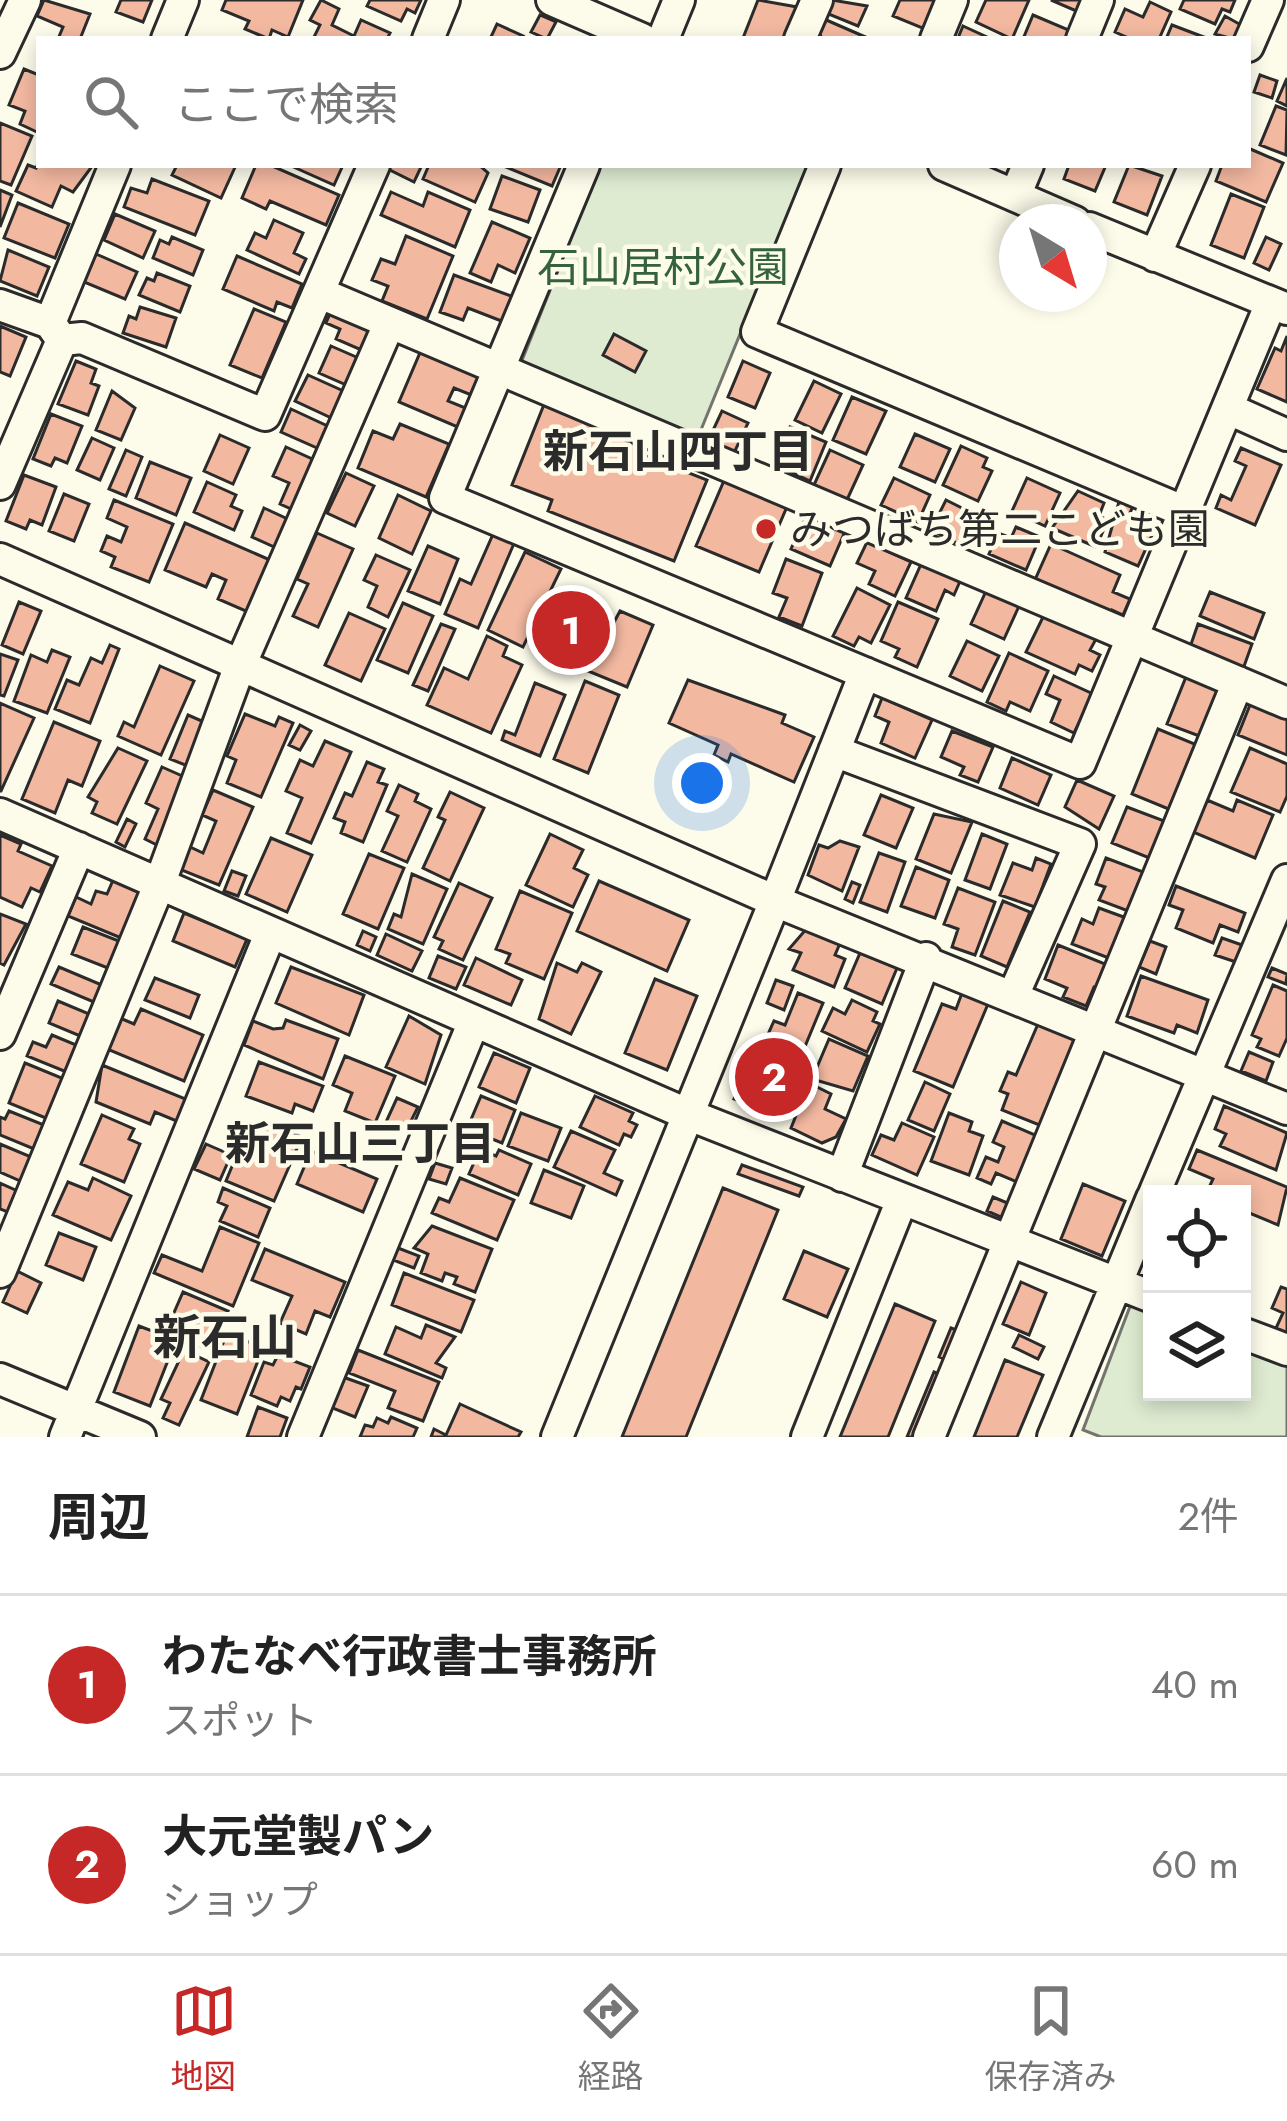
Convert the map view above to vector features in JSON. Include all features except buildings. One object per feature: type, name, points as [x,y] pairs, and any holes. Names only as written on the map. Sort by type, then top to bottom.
[{"type":"street","points":[[0,52],[25,0]]},
{"type":"street","points":[[167,36],[183,0]]},
{"type":"street","points":[[429,36],[444,0]]},
{"type":"street","points":[[552,0],[639,36]]},
{"type":"street","points":[[646,36],[680,0]]},
{"type":"street","points":[[801,36],[817,0]]},
{"type":"street","points":[[937,36],[952,0]]},
{"type":"street","points":[[1083,36],[1098,0]]},
{"type":"street","points":[[1251,39],[1268,0]]},
{"type":"street","points":[[0,484],[114,168]]},
{"type":"street","points":[[0,305],[265,415],[373,168]]},
{"type":"street","points":[[583,168],[446,498],[1080,763],[1183,511],[1279,306],[1107,236]]},
{"type":"street","points":[[825,168],[757,332],[1183,511]]},
{"type":"street","points":[[951,168],[1033,204]]},
{"type":"street","points":[[1015,196],[1027,168]]},
{"type":"street","points":[[1155,256],[1195,168]]},
{"type":"street","points":[[320,293],[1287,703]]},
{"type":"street","points":[[0,1272],[159,885],[239,668],[389,324]]},
{"type":"street","points":[[1229,409],[1287,435]]},
{"type":"street","points":[[0,559],[775,901],[926,958],[1287,1109]]},
{"type":"street","points":[[557,1437],[865,673]]},
{"type":"street","points":[[929,1437],[1238,682]]},
{"type":"street","points":[[834,751],[1080,844],[1013,996]]},
{"type":"street","points":[[0,814],[688,1114],[1143,1294]]},
{"type":"street","points":[[0,1034],[79,848]]},
{"type":"street","points":[[1158,1185],[1287,880]]},
{"type":"street","points":[[70,1424],[270,934]]},
{"type":"street","points":[[842,1176],[926,958]]},
{"type":"street","points":[[303,1437],[474,1021]]},
{"type":"street","points":[[807,1437],[901,1202]]},
{"type":"street","points":[[1053,1437],[1143,1218]]},
{"type":"street","points":[[1251,1336],[1287,1350]]},
{"type":"street","points":[[0,1379],[70,1424],[140,1437]]},
{"type":"green space","name":"石山居村公園","points":[[599,168],[808,168],[696,442],[519,368]]},
{"type":"green space","points":[[1134,1296],[1143,1300],[1143,1401],[1251,1401],[1251,1343],[1287,1357],[1287,1437],[1101,1437],[1083,1430]]},
{"type":"place","name":"みつばち第二こども園","points":[[766,529]]},
{"type":"place","name":"わたなべ行政書士事務所","points":[[571,630]]},
{"type":"place","name":"大元堂製パン","points":[[774,1077]]},
{"type":"district","name":"新石山四丁目","points":[[678,451]]},
{"type":"district","name":"新石山三丁目","points":[[360,1143]]},
{"type":"district","name":"新石山","points":[[225,1337]]}]
